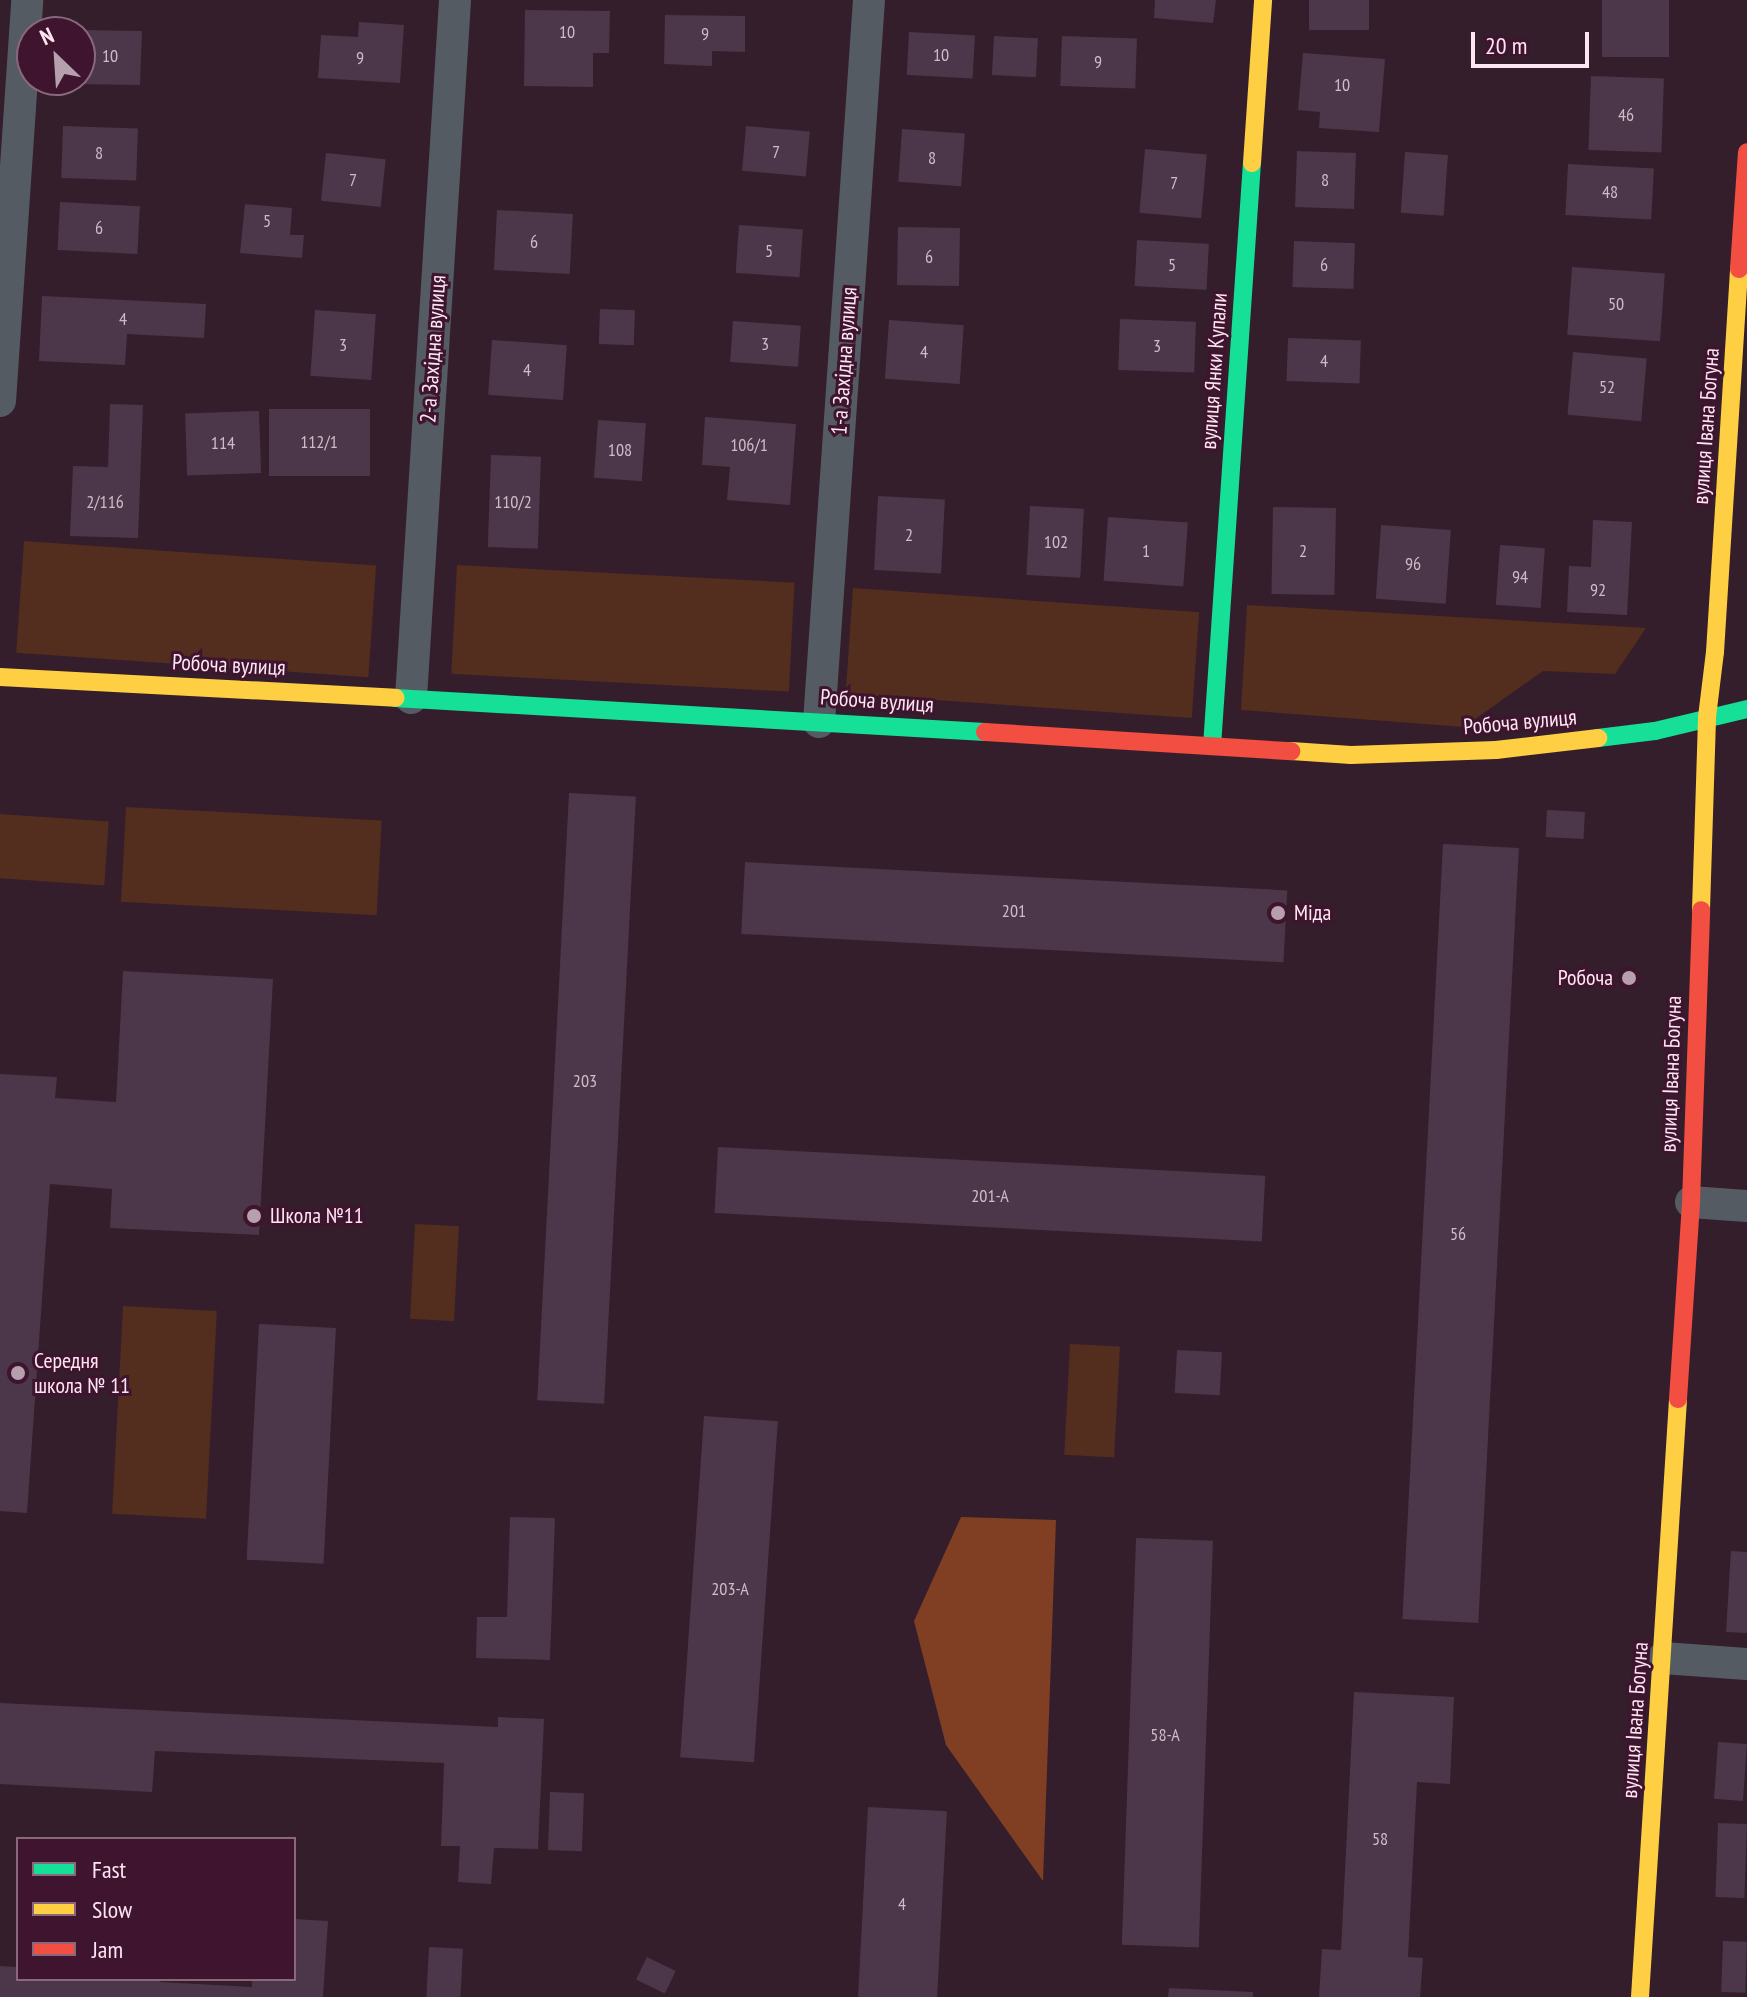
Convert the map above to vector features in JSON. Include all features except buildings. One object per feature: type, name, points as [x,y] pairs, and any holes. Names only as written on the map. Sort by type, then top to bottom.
[{"type":"street","points":[[0,401],[27,0]]},
{"type":"street","name":"2-а Західна вулиця","points":[[411,698],[455,0]]},
{"type":"street","name":"1-а Західна вулиця","points":[[819,722],[869,0]]},
{"type":"street","name":"вулиця Янки Купали","points":[[1212,746],[1263,0]]},
{"type":"street","name":"вулиця Івана Богуна","points":[[1640,1997],[1691,1202],[1707,717],[1715,652],[1747,152]]},
{"type":"street","name":"Робоча вулиця","points":[[0,677],[411,698],[1351,755],[1496,750],[1655,731],[1747,709]]},
{"type":"street","points":[[1691,1202],[1747,1206]]},
{"type":"street","points":[[1663,1658],[1747,1664]]},
{"type":"shaded area","points":[[24,541],[376,566],[368,677],[16,653]]},
{"type":"shaded area","points":[[457,565],[795,583],[789,692],[451,674]]},
{"type":"shaded area","points":[[853,588],[1199,612],[1192,718],[846,694]]},
{"type":"shaded area","points":[[1247,605],[1646,628],[1615,674],[1543,671],[1464,727],[1241,710]]},
{"type":"shaded area","points":[[126,807],[382,820],[377,915],[121,902]]},
{"type":"shaded area","points":[[0,814],[109,822],[104,885],[0,878]]},
{"type":"shaded area","points":[[415,1224],[459,1226],[454,1321],[410,1319]]},
{"type":"shaded area","points":[[123,1306],[217,1311],[206,1519],[112,1514]]},
{"type":"shaded area","points":[[1070,1344],[1120,1347],[1114,1457],[1064,1455]]},
{"type":"shaded area","points":[[961,1517],[1056,1520],[1043,1881],[946,1745],[914,1621]]},
{"type":"traffic: fast","points":[[1212,746],[1252,163]]},
{"type":"traffic: fast","points":[[395,698],[985,732]]},
{"type":"traffic: fast","points":[[1598,738],[1655,731],[1747,709]]},
{"type":"traffic: slow","points":[[1252,163],[1263,0]]},
{"type":"traffic: slow","points":[[1701,910],[1707,717],[1715,652],[1739,269]]},
{"type":"traffic: slow","points":[[0,677],[395,698]]},
{"type":"traffic: slow","points":[[1291,751],[1351,755],[1496,750],[1598,738]]},
{"type":"traffic: slow","points":[[1640,1997],[1678,1399]]},
{"type":"traffic: jam","points":[[1739,269],[1747,152]]},
{"type":"traffic: jam","points":[[985,732],[1291,751]]},
{"type":"traffic: jam","points":[[1678,1399],[1691,1202],[1701,910]]},
{"type":"place","name":"Міда","points":[[1278,913]]},
{"type":"place","name":"Робоча","points":[[1629,978]]},
{"type":"place","name":"Школа №11","points":[[254,1216]]},
{"type":"place","name":"Середня школа № 11","points":[[18,1373]]}]
